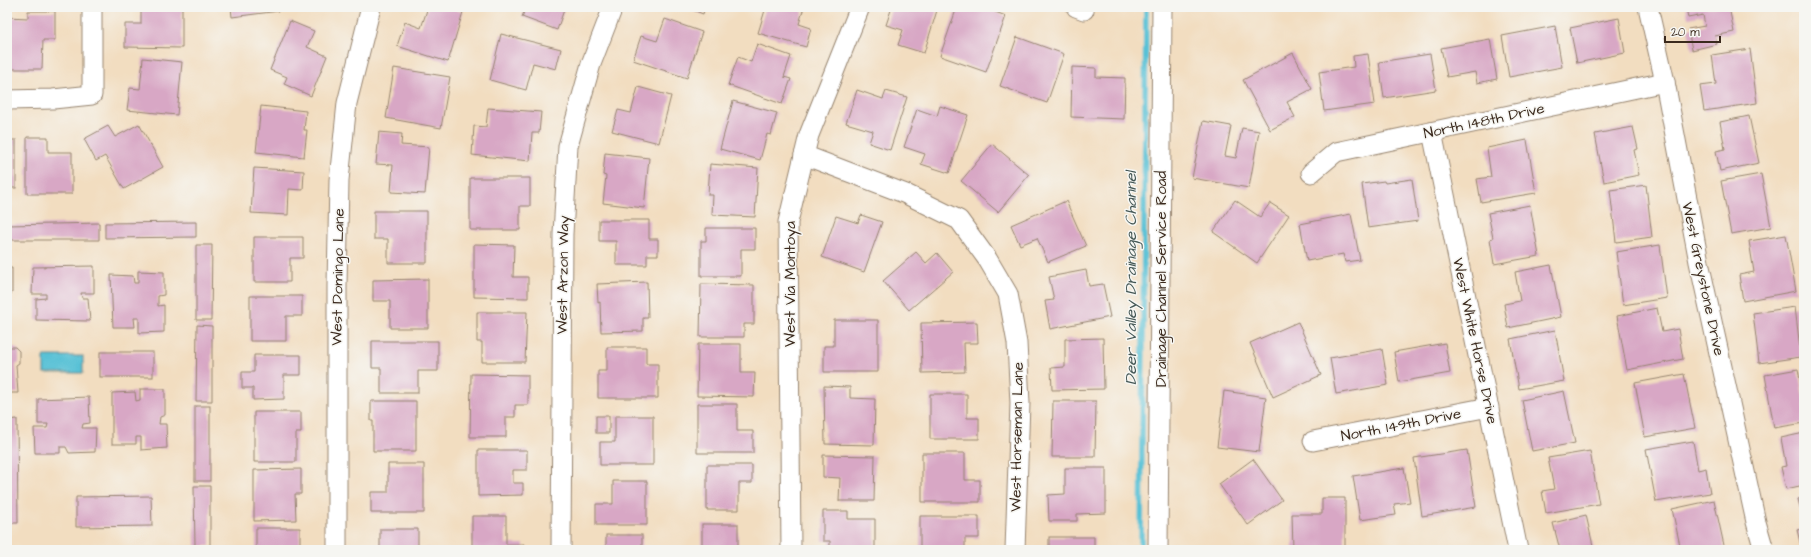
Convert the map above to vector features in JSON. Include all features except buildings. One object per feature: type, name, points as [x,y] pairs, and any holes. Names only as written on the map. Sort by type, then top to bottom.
[{"type":"street","points":[[7,100],[53,99],[92,95],[92,7]]},
{"type":"street","name":"West Domingo Lane","points":[[337,550],[336,286],[339,180],[348,103],[371,7]]},
{"type":"street","name":"West Arzon Way","points":[[561,550],[563,234],[568,146],[591,64],[613,7]]},
{"type":"street","name":"West Via Montoya","points":[[791,550],[788,222],[808,135],[860,7]]},
{"type":"street","name":"Drainage Channel Service Road","points":[[1158,550],[1162,7]]},
{"type":"street","name":"West Greystone Drive","points":[[1648,7],[1665,82],[1699,262],[1756,522],[1764,550]]},
{"type":"street","name":"North 148th Drive","points":[[1311,173],[1336,152],[1665,82]]},
{"type":"street","name":"West White Horse Drive","points":[[1432,132],[1518,550]]},
{"type":"street","name":"West Horseman Lane","points":[[804,155],[906,194],[959,220],[988,260],[1008,294],[1017,343],[1020,403],[1015,550]]},
{"type":"street","name":"North 149th Drive","points":[[1313,441],[1489,408]]},
{"type":"water","points":[[44,356],[83,356],[83,373],[44,373]]},
{"type":"waterway","name":"Deer Valley Drainage Channel","points":[[1141,550],[1146,7]]}]
